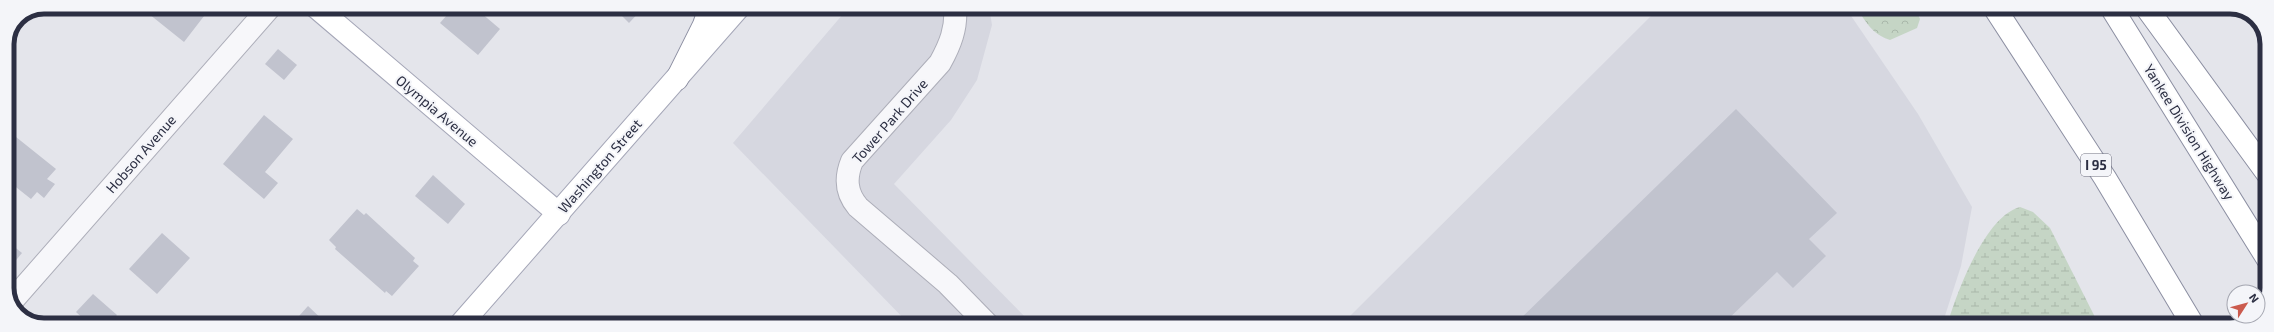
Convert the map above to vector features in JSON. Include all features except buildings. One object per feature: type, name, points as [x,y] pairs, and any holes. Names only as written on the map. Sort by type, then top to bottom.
[{"type":"main road","name":"Olympia Avenue","points":[[324,14],[560,214]]},
{"type":"main road","points":[[677,79],[704,26],[708,14]]},
{"type":"main road","name":"Washington Street","points":[[466,318],[560,214],[734,14]]},
{"type":"main road","name":"I 95","points":[[1999,14],[2043,81],[2164,274],[2189,318]]},
{"type":"main road","name":"Yankee Division Highway","points":[[2115,14],[2260,247]]},
{"type":"main road","points":[[2151,14],[2260,163]]},
{"type":"main road","points":[[2164,274],[2176,318]]},
{"type":"street","name":"Hobson Avenue","points":[[16,297],[264,14]]},
{"type":"street","name":"Tower Park Drive","points":[[955,14],[954,30],[949,46],[940,62],[857,156],[850,168],[847,182],[850,196],[858,208],[948,284],[981,318]]},
{"type":"shaded area","points":[[843,14],[990,14],[992,25],[977,80],[951,120],[894,184],[1026,318],[903,318],[733,143]]},
{"type":"shaded area","points":[[1653,14],[1850,14],[1918,114],[1972,207],[1961,266],[1944,318],[1348,318]]},
{"type":"green space","points":[[1861,14],[1918,14],[1920,19],[1917,28],[1890,40],[1874,31]]},
{"type":"green space","points":[[2020,207],[2033,212],[2050,228],[2095,318],[1949,318],[1965,276],[1974,257],[1995,225],[2007,213]]}]
